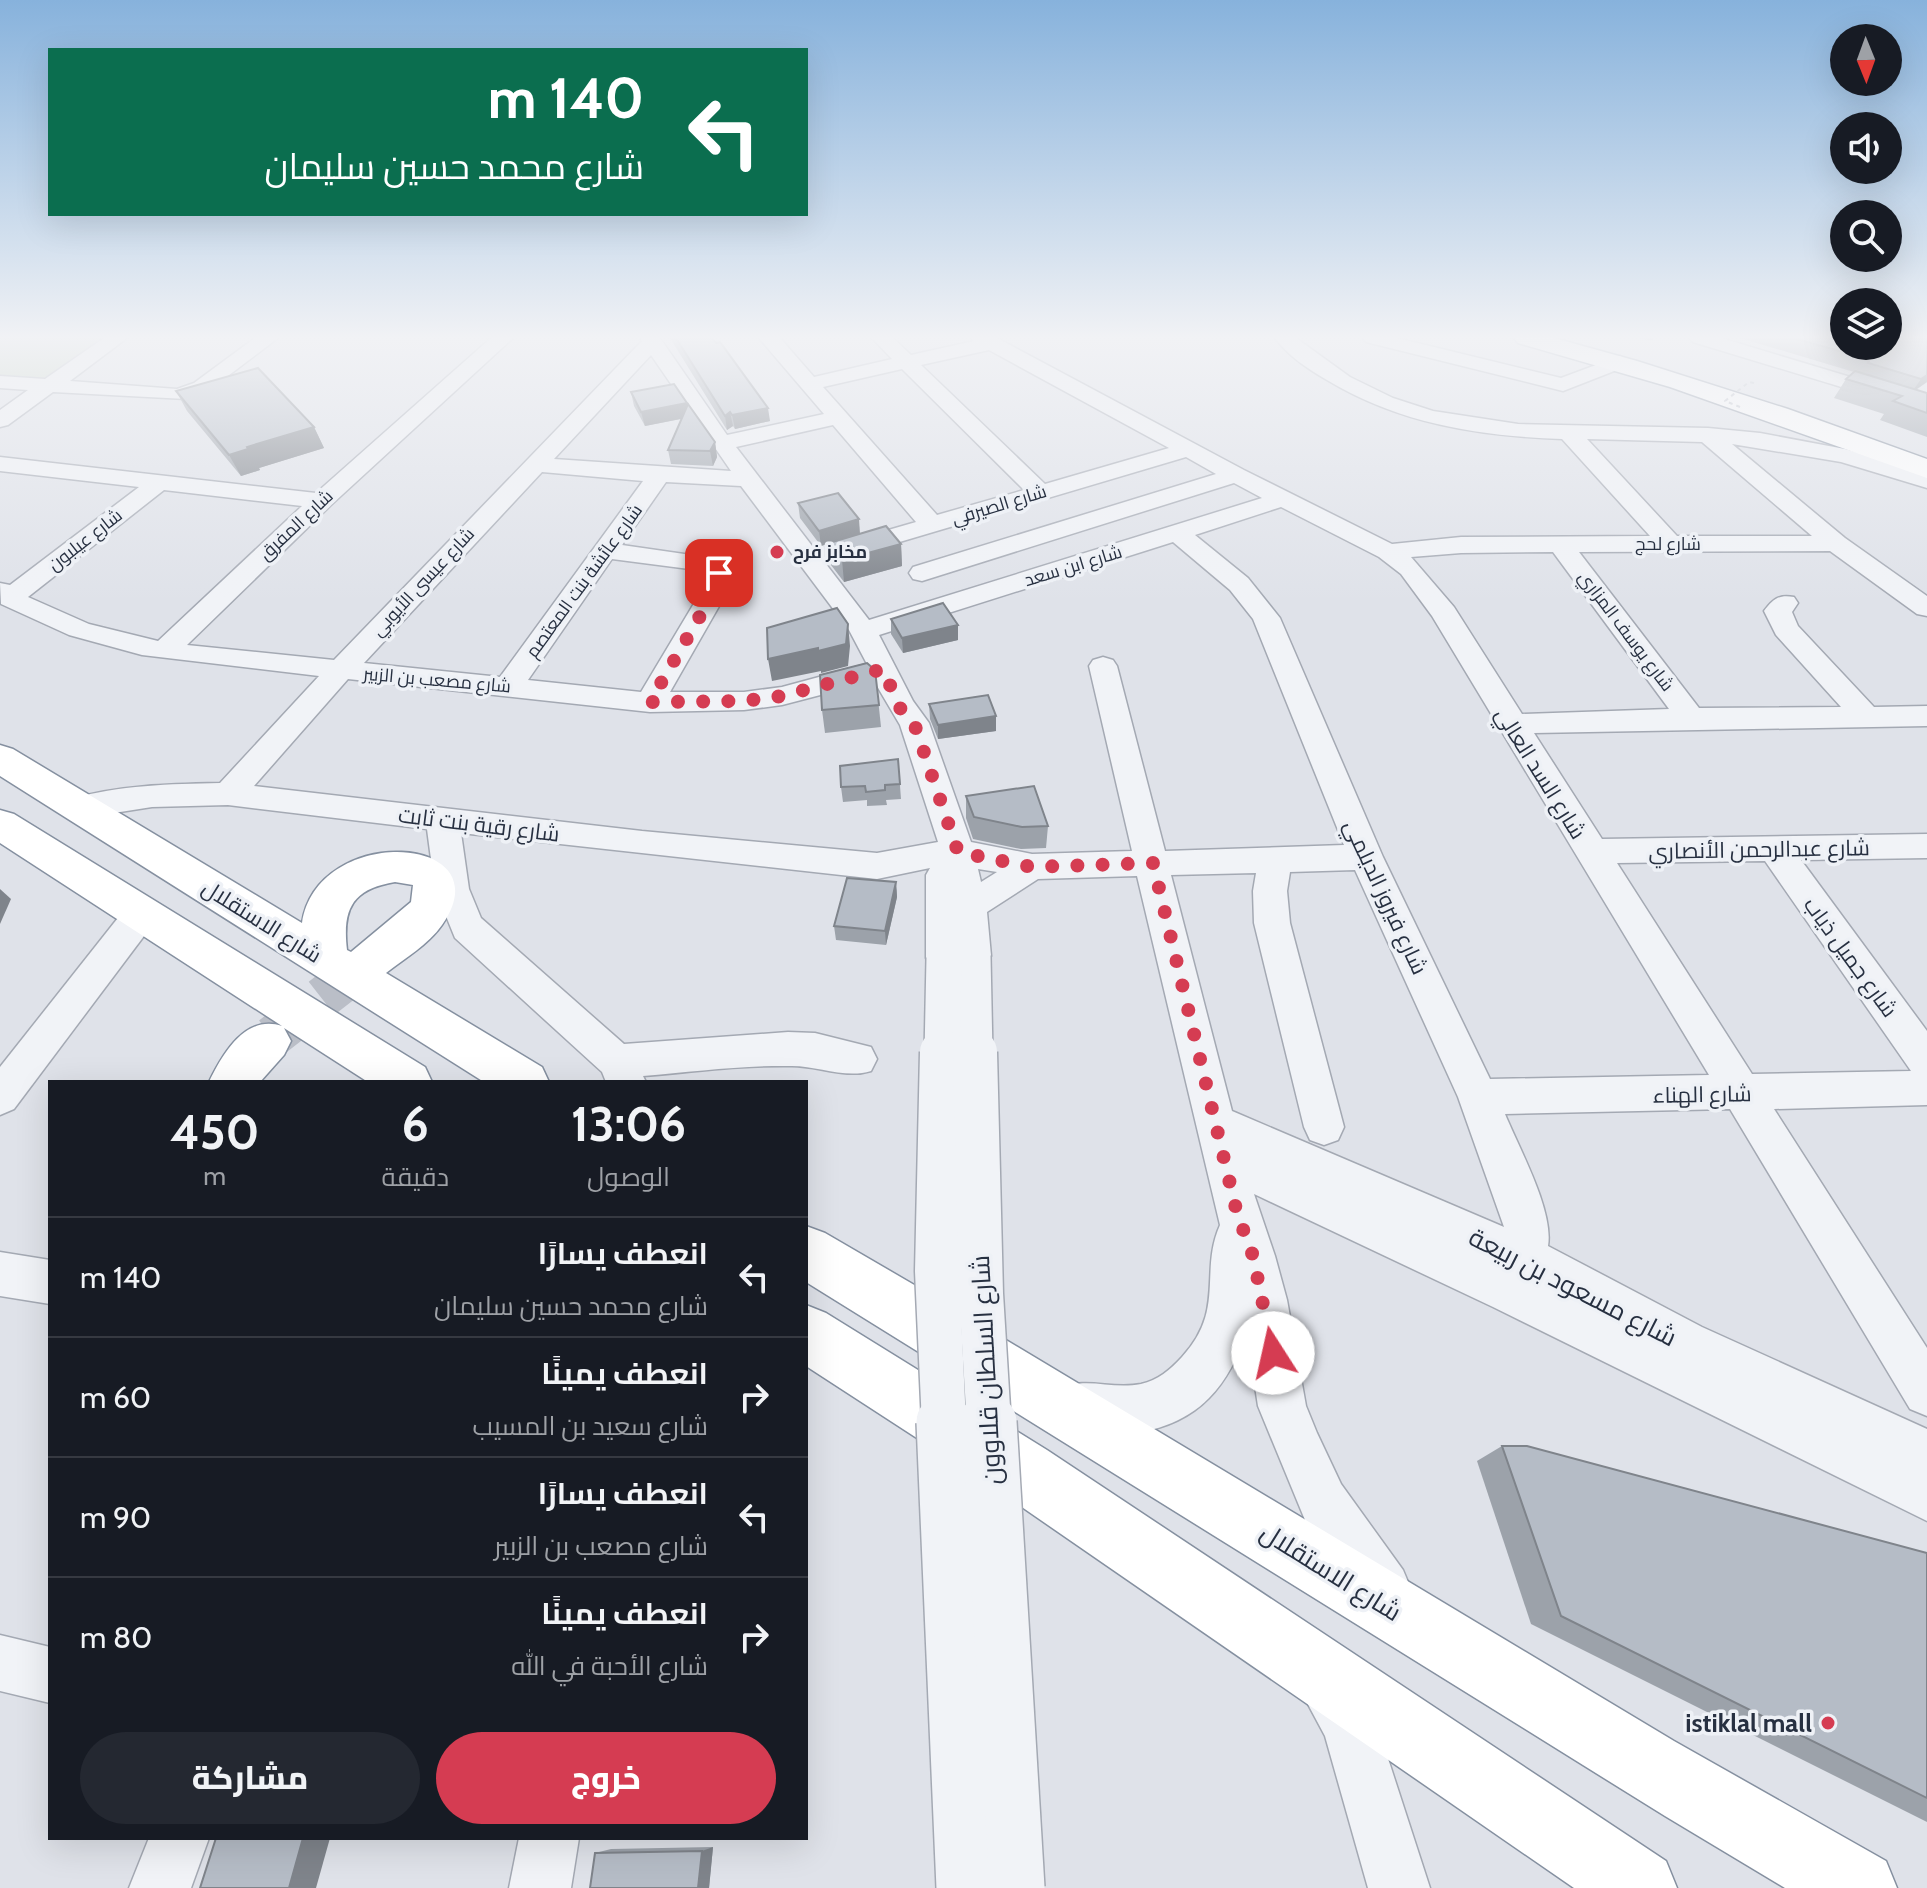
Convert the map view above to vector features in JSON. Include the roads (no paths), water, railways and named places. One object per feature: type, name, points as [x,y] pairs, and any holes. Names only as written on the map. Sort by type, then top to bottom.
[{"type":"highway","points":[[1822,426],[1927,469]]},
{"type":"highway","points":[[1841,426],[1927,453]]},
{"type":"highway","name":"شارع الاستقلال","points":[[0,758],[522,1080]]},
{"type":"highway","points":[[0,824],[405,1080]]},
{"type":"highway","points":[[326,961],[323,926],[327,908],[341,885],[379,867],[416,867],[429,875],[434,886],[431,907],[368,962]]},
{"type":"highway","points":[[234,1080],[250,1057],[267,1041]]},
{"type":"highway","name":"شارع الاستقلال","points":[[808,1253],[1061,1405],[1403,1617],[1790,1850],[1859,1888]]},
{"type":"highway","points":[[815,1342],[1025,1472],[1639,1888]]},
{"type":"street","name":"شارع المفرق","points":[[164,651],[405,426]]},
{"type":"street","name":"شارع عيسى الأيوبي","points":[[228,794],[570,426]]},
{"type":"street","name":"شارع السلطان قلاوون","points":[[711,426],[864,631],[900,708],[899,726],[948,853],[957,900],[1017,1888]]},
{"type":"street","points":[[723,443],[799,426]]},
{"type":"street","points":[[843,426],[932,525]]},
{"type":"street","points":[[973,426],[1040,492]]},
{"type":"street","name":"شارع السد العالي","points":[[1146,426],[1388,552],[1410,569],[1426,587],[1927,1392]]},
{"type":"street","points":[[1464,426],[1708,435],[1812,449],[1877,464],[1927,481]]},
{"type":"street","points":[[1567,431],[1670,544]]},
{"type":"street","points":[[1708,435],[1836,543],[1927,608]]},
{"type":"street","name":"شارع الصيرفي","points":[[809,560],[1189,449]]},
{"type":"street","points":[[0,464],[321,501]]},
{"type":"street","points":[[535,464],[750,479]]},
{"type":"street","name":"شارع عائشة بنت المعتصم","points":[[508,687],[659,475]]},
{"type":"street","points":[[922,573],[1236,475]]},
{"type":"street","name":"شارع عيلبون","points":[[5,594],[160,482]]},
{"type":"street","name":"شارع ابن سعد","points":[[864,631],[1282,499]]},
{"type":"street","name":"شارع فيروز الديلمي","points":[[1178,533],[1239,584],[1266,618],[1366,857],[1478,1097],[1521,1207],[1528,1235],[1516,1274]]},
{"type":"street","name":"شارع لحج","points":[[1388,552],[1461,545],[1836,543]]},
{"type":"street","name":"شارع يوسف المزاري","points":[[1561,545],[1691,718]]},
{"type":"street","points":[[606,551],[707,564],[719,573],[721,580],[650,702]]},
{"type":"street","name":"شارع مصعب بن الزبير","points":[[5,594],[85,633],[164,651],[339,672],[650,702],[744,701],[782,696],[883,669]]},
{"type":"street","points":[[1785,603],[1778,611],[1786,629],[1867,717]]},
{"type":"street","points":[[1103,666],[1237,1213],[1264,1300],[1282,1406],[1323,1502],[1403,1617]]},
{"type":"street","points":[[1511,724],[1691,718],[1927,716]]},
{"type":"street","name":"شارع رقية بنت ثابت","points":[[82,807],[157,796],[228,794],[877,866],[948,853]]},
{"type":"street","points":[[125,835],[124,824],[132,813],[157,796]]},
{"type":"street","points":[[443,820],[450,884],[456,908],[468,928],[621,1072],[788,1049],[815,1050],[857,1059]]},
{"type":"street","name":"شارع عبدالرحمن الأنصاري","points":[[1590,851],[1776,851],[1927,846]]},
{"type":"street","name":"شارع جميل ذياب","points":[[1776,851],[1927,1062]]},
{"type":"street","points":[[948,853],[1032,867],[1366,857]]},
{"type":"street","points":[[1275,859],[1270,891],[1272,923],[1324,1127]]},
{"type":"street","name":"شارع رقية بنت ثابت","points":[[877,866],[957,900]]},
{"type":"street","points":[[957,900],[1032,867]]},
{"type":"street","points":[[0,1097],[141,914]]},
{"type":"street","name":"شارع السلطان قلاوون","points":[[959,957],[937,1271],[964,1888]]},
{"type":"street","name":"شارع الهناء","points":[[1478,1097],[1927,1088]]},
{"type":"street","name":"شارع مسعود بن ربيعة","points":[[1221,1141],[1516,1274],[1685,1344],[1927,1455]]},
{"type":"street","points":[[1061,1405],[1121,1410],[1146,1408],[1177,1394],[1204,1368],[1213,1357],[1227,1327],[1234,1297],[1237,1213]]},
{"type":"street","points":[[0,1274],[48,1282]]},
{"type":"street","name":"شارع مسعود بن ربيعة","points":[[1516,1274],[1865,1469],[1927,1496]]},
{"type":"street","points":[[0,1663],[48,1675]]},
{"type":"street","points":[[1312,1667],[1350,1723],[1399,1888]]},
{"type":"street","points":[[160,1888],[178,1840]]},
{"type":"street","points":[[540,1888],[549,1840]]},
{"type":"tunnel","points":[[272,1037],[368,962]]},
{"type":"place","name":"مخابز فرح","points":[[777,552]]},
{"type":"place","name":"istiklal mall","points":[[1828,1723]]}]
